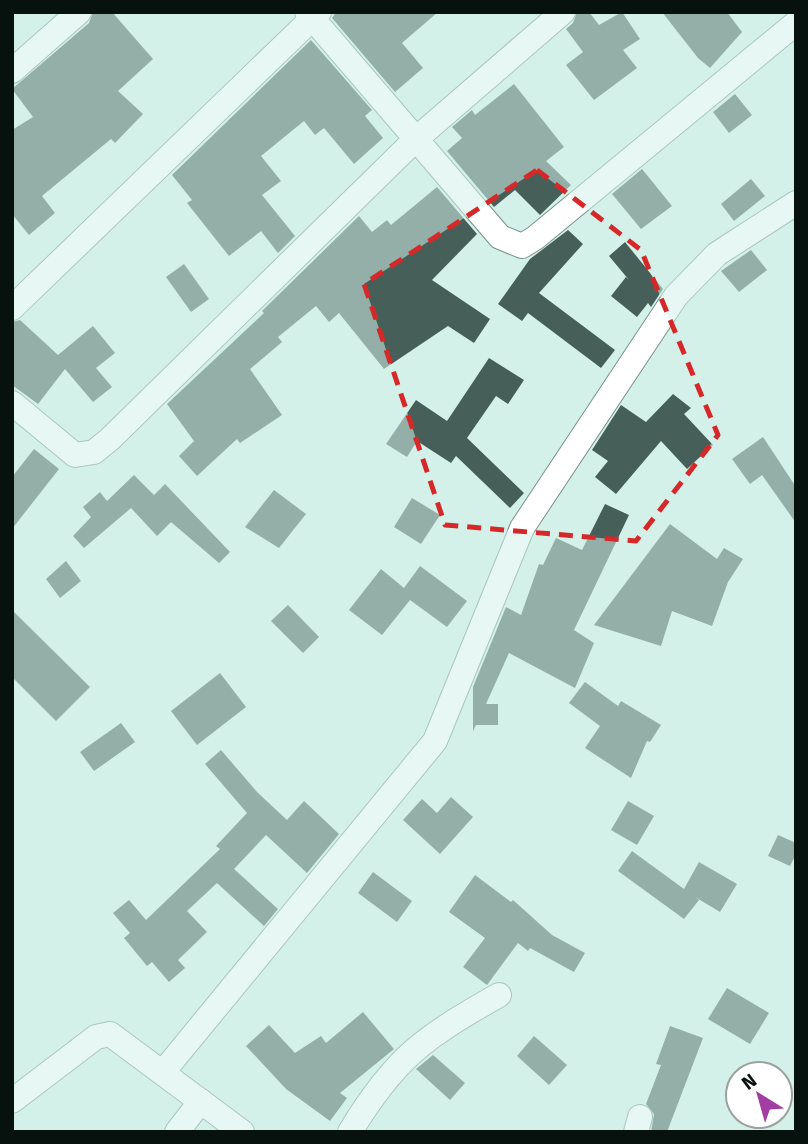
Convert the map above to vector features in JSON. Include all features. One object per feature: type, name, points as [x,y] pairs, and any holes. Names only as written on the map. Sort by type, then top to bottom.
[{"type":"street","points":[[12,71],[79,12]]},
{"type":"street","points":[[12,403],[75,456],[94,452],[416,139],[563,12]]},
{"type":"street","points":[[12,308],[313,14],[500,237],[522,246],[536,239],[796,23]]},
{"type":"street","points":[[163,1072],[435,741],[522,528],[676,296],[716,254],[796,203]]},
{"type":"street","points":[[351,1132],[375,1092],[400,1062],[438,1030],[499,995]]},
{"type":"street","points":[[12,1101],[96,1037],[110,1034],[242,1132]]},
{"type":"street","points":[[177,1132],[201,1101]]},
{"type":"highlighted area","points":[[537,170],[641,250],[718,435],[636,541],[445,525],[364,284]]},
{"type":"building","points":[[93,12],[112,12],[153,59],[118,91],[143,114],[115,143],[111,139],[42,196],[55,213],[29,235],[12,214],[12,130],[33,117],[12,89],[89,23]]},
{"type":"building","points":[[336,12],[438,12],[402,43],[423,68],[395,92],[332,18]]},
{"type":"building","points":[[577,12],[589,12],[599,25],[622,12],[640,39],[623,50],[637,68],[594,100],[566,65],[583,52],[566,29],[573,23]]},
{"type":"building","points":[[662,12],[727,12],[742,32],[710,68],[698,58]]},
{"type":"building","points":[[311,40],[372,110],[365,116],[383,138],[354,164],[324,128],[315,135],[304,121],[261,156],[281,181],[262,195],[295,236],[278,253],[261,231],[229,256],[187,203],[192,200],[172,175]]},
{"type":"building","points":[[514,84],[564,147],[546,161],[571,185],[540,215],[515,190],[494,207],[447,151],[462,138],[452,127],[472,110],[475,115]]},
{"type":"building","points":[[735,94],[752,115],[729,133],[713,112]]},
{"type":"building","points":[[642,169],[672,206],[641,229],[612,194]]},
{"type":"building","points":[[751,179],[765,196],[734,221],[721,204]]},
{"type":"building","points":[[437,187],[477,234],[432,280],[490,319],[474,343],[448,326],[384,369],[339,313],[329,322],[316,306],[278,337],[282,342],[250,369],[282,415],[240,443],[237,439],[197,476],[179,456],[194,441],[167,404],[264,313],[262,311],[359,216],[372,232],[387,220],[391,225]]},
{"type":"building","points":[[568,230],[583,244],[539,293],[615,350],[601,368],[528,313],[522,321],[498,304],[530,259]]},
{"type":"building","points":[[625,242],[663,289],[651,307],[648,303],[637,317],[611,296],[626,277],[629,280],[609,256]]},
{"type":"building","points":[[751,250],[767,270],[739,292],[721,271]]},
{"type":"building","points":[[184,264],[209,299],[191,312],[166,277]]},
{"type":"building","points":[[20,320],[58,355],[93,326],[115,353],[96,368],[112,387],[93,402],[65,369],[38,404],[12,385],[12,322]]},
{"type":"building","points":[[489,358],[524,380],[508,404],[496,396],[467,438],[524,493],[510,508],[456,456],[451,463],[417,441],[407,457],[386,444],[416,400],[447,421]]},
{"type":"building","points":[[673,394],[691,408],[684,414],[713,445],[687,469],[661,441],[616,494],[595,477],[608,461],[592,450],[621,405],[646,422]]},
{"type":"building","points":[[763,437],[796,487],[796,523],[762,475],[750,484],[732,459]]},
{"type":"building","points":[[34,449],[59,469],[12,529],[12,477]]},
{"type":"building","points":[[134,475],[154,495],[165,484],[230,552],[219,563],[171,522],[157,536],[131,508],[84,548],[73,536],[91,517],[83,507],[100,492],[107,501]]},
{"type":"building","points":[[274,490],[306,514],[279,548],[245,527]]},
{"type":"building","points":[[412,498],[440,515],[421,544],[394,527]]},
{"type":"building","points":[[605,504],[629,515],[574,630],[594,643],[575,688],[509,653],[486,704],[498,704],[498,725],[476,725],[473,731],[473,687],[506,607],[521,615],[539,564],[543,565],[556,538],[582,550]]},
{"type":"building","points":[[670,524],[717,559],[724,548],[743,559],[728,582],[712,626],[672,611],[661,646],[594,625]]},
{"type":"building","points":[[66,561],[81,581],[60,598],[46,579]]},
{"type":"building","points":[[420,566],[467,601],[447,627],[410,600],[382,635],[349,610],[381,569],[404,588]]},
{"type":"building","points":[[288,605],[319,637],[303,653],[271,621]]},
{"type":"building","points":[[12,610],[90,687],[56,721],[12,677]]},
{"type":"building","points":[[220,673],[246,707],[197,745],[171,711]]},
{"type":"building","points":[[585,682],[618,706],[621,701],[661,725],[650,742],[647,741],[631,778],[585,748],[600,726],[569,703]]},
{"type":"building","points":[[121,723],[135,742],[94,771],[80,752]]},
{"type":"building","points":[[221,750],[257,792],[287,820],[304,801],[339,834],[307,873],[266,835],[234,869],[278,909],[264,926],[217,883],[187,911],[207,932],[178,960],[185,968],[169,982],[152,962],[147,966],[124,938],[130,933],[113,913],[129,900],[146,920],[220,849],[216,846],[247,813],[205,764]]},
{"type":"building","points":[[451,797],[473,817],[440,854],[403,820],[422,799],[437,813]]},
{"type":"building","points":[[628,801],[654,816],[637,845],[611,830]]},
{"type":"building","points":[[778,835],[796,843],[796,854],[790,866],[768,856]]},
{"type":"building","points":[[632,851],[684,889],[699,862],[737,884],[720,912],[695,897],[699,900],[684,919],[618,871]]},
{"type":"building","points":[[373,872],[412,901],[397,922],[358,893]]},
{"type":"building","points":[[475,875],[511,902],[513,900],[552,935],[585,953],[574,972],[530,948],[528,951],[518,943],[487,985],[463,967],[485,938],[449,912]]},
{"type":"building","points":[[727,988],[769,1013],[750,1044],[708,1019]]},
{"type":"building","points":[[363,1012],[394,1049],[340,1093],[347,1098],[330,1121],[286,1089],[246,1046],[269,1025],[295,1053],[321,1036],[326,1043]]},
{"type":"building","points":[[670,1026],[703,1038],[667,1132],[651,1132],[654,1114],[646,1104],[661,1065],[656,1064]]},
{"type":"building","points":[[534,1036],[567,1065],[549,1085],[517,1056]]},
{"type":"building","points":[[433,1055],[465,1083],[450,1100],[416,1069]]}]
